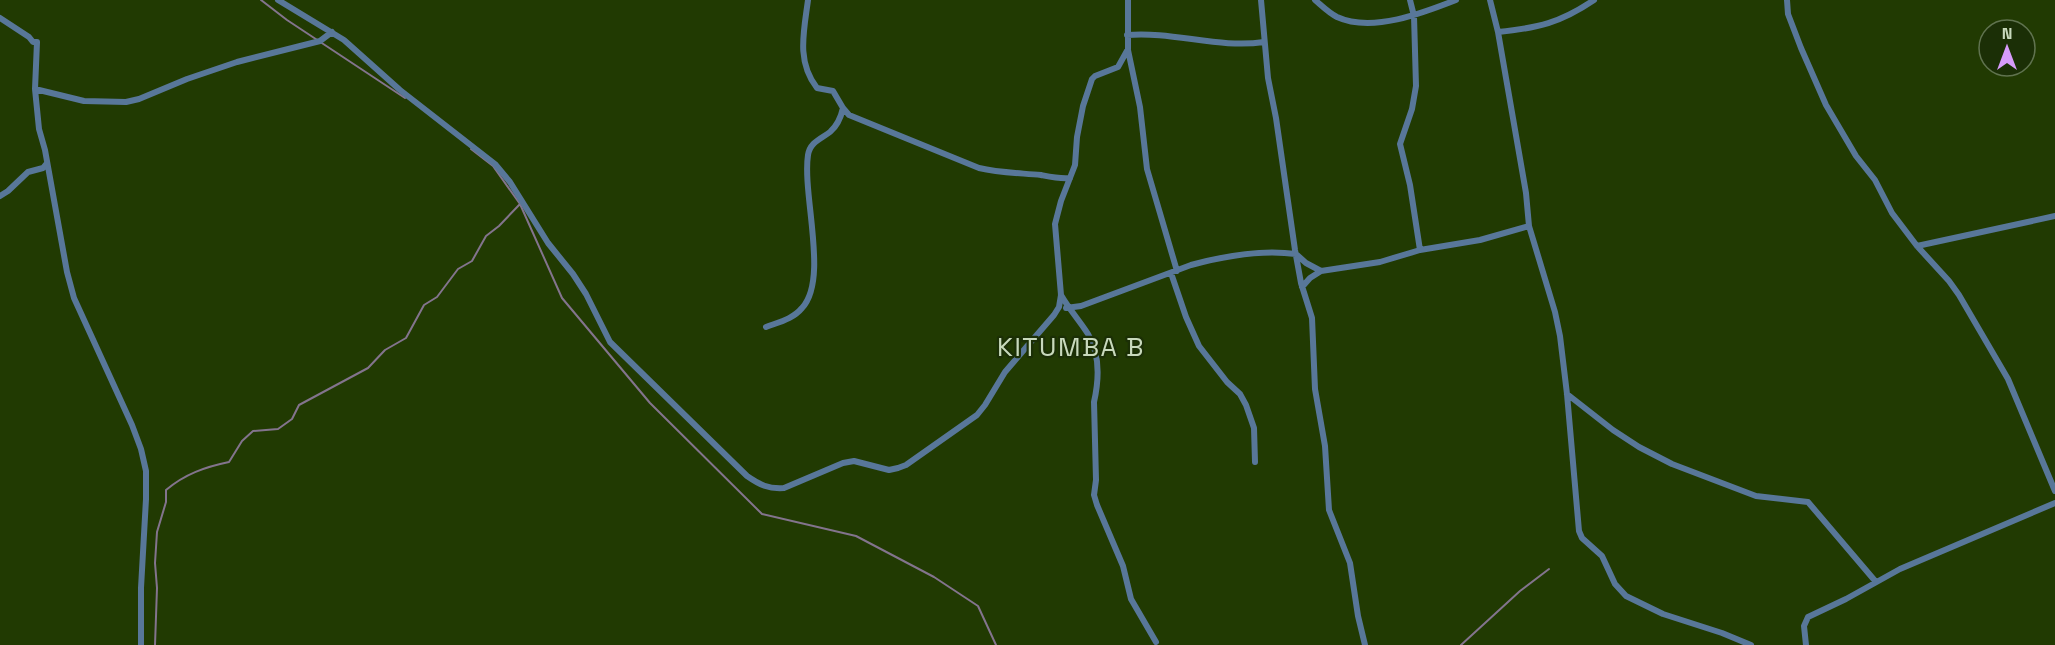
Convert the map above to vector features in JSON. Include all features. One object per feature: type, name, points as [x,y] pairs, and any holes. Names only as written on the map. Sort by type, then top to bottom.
[{"type":"street","points":[[278,0],[344,40],[400,90],[495,164],[510,182],[548,243],[582,287],[610,342],[747,476],[767,488],[784,488],[843,463],[854,461],[889,470],[906,465],[977,415],[1005,372],[1057,312],[1068,307],[1081,306],[1208,260],[1262,252],[1296,254],[1306,263],[1321,271]]},
{"type":"street","points":[[808,0],[802,50],[804,61],[811,80],[817,88],[833,91],[849,115],[979,168],[1055,179],[1070,178]]},
{"type":"street","points":[[1128,0],[1128,49],[1140,107],[1147,169],[1186,316],[1199,345],[1227,382],[1240,394],[1246,405],[1254,428],[1255,462]]},
{"type":"street","points":[[1261,0],[1268,78],[1296,254],[1302,287],[1312,318],[1315,390],[1325,446],[1329,510],[1350,563],[1365,645]]},
{"type":"street","points":[[1315,0],[1333,15],[1353,22],[1383,21],[1414,16],[1456,0]]},
{"type":"street","points":[[1410,0],[1414,16],[1416,86],[1412,109],[1400,144],[1410,185],[1420,250]]},
{"type":"street","points":[[1490,0],[1498,32],[1526,193],[1529,226],[1555,312],[1568,394],[1579,531],[1582,538],[1602,556],[1620,591],[1633,600],[1663,614],[1751,645]]},
{"type":"street","points":[[1498,32],[1531,28],[1558,21],[1594,0]]},
{"type":"street","points":[[1787,0],[1788,14],[1826,105],[1856,156],[1875,180],[1892,213],[1917,246],[1949,281],[2008,380],[2055,491]]},
{"type":"street","points":[[0,18],[33,42],[38,42],[35,89],[39,129],[67,272],[74,298],[132,425],[146,471],[141,645]]},
{"type":"street","points":[[35,89],[84,101],[126,102],[237,62],[320,41],[332,32]]},
{"type":"street","points":[[1127,35],[1153,35],[1244,44],[1264,42]]},
{"type":"street","points":[[1057,312],[1061,295],[1055,224],[1074,165],[1083,106],[1092,79],[1118,67],[1128,49]]},
{"type":"street","points":[[766,327],[787,320],[801,310],[813,291],[812,221],[807,185],[808,154],[818,139],[830,132],[841,117],[843,108]]},
{"type":"street","points":[[0,196],[28,172],[43,168],[47,163]]},
{"type":"street","points":[[1917,246],[2055,216]]},
{"type":"street","points":[[1302,287],[1321,271],[1380,262],[1420,250],[1480,240],[1529,226]]},
{"type":"street","points":[[1061,295],[1088,334],[1096,357],[1097,390],[1094,402],[1097,505],[1123,566],[1134,605],[1156,642]]},
{"type":"street","points":[[1568,394],[1613,430],[1672,464],[1756,496],[1808,502],[1876,582]]},
{"type":"street","points":[[1806,645],[1804,626],[1808,617],[1876,582],[2055,503]]},
{"type":"waterway","points":[[261,0],[287,20],[405,98]]},
{"type":"waterway","points":[[471,149],[493,166],[520,204],[562,298],[650,403],[762,514],[856,536],[934,577],[978,606],[996,645]]},
{"type":"waterway","points":[[155,645],[157,532],[166,502],[166,490],[196,472],[229,462],[242,441],[253,431],[278,429],[292,419],[299,405],[368,368],[385,350],[406,338],[424,305],[437,297],[458,269],[472,261],[486,236],[520,204]]},
{"type":"waterway","points":[[1461,645],[1520,591],[1549,569]]},
{"type":"district","name":"KITUMBA B","points":[[1071,347]]}]
